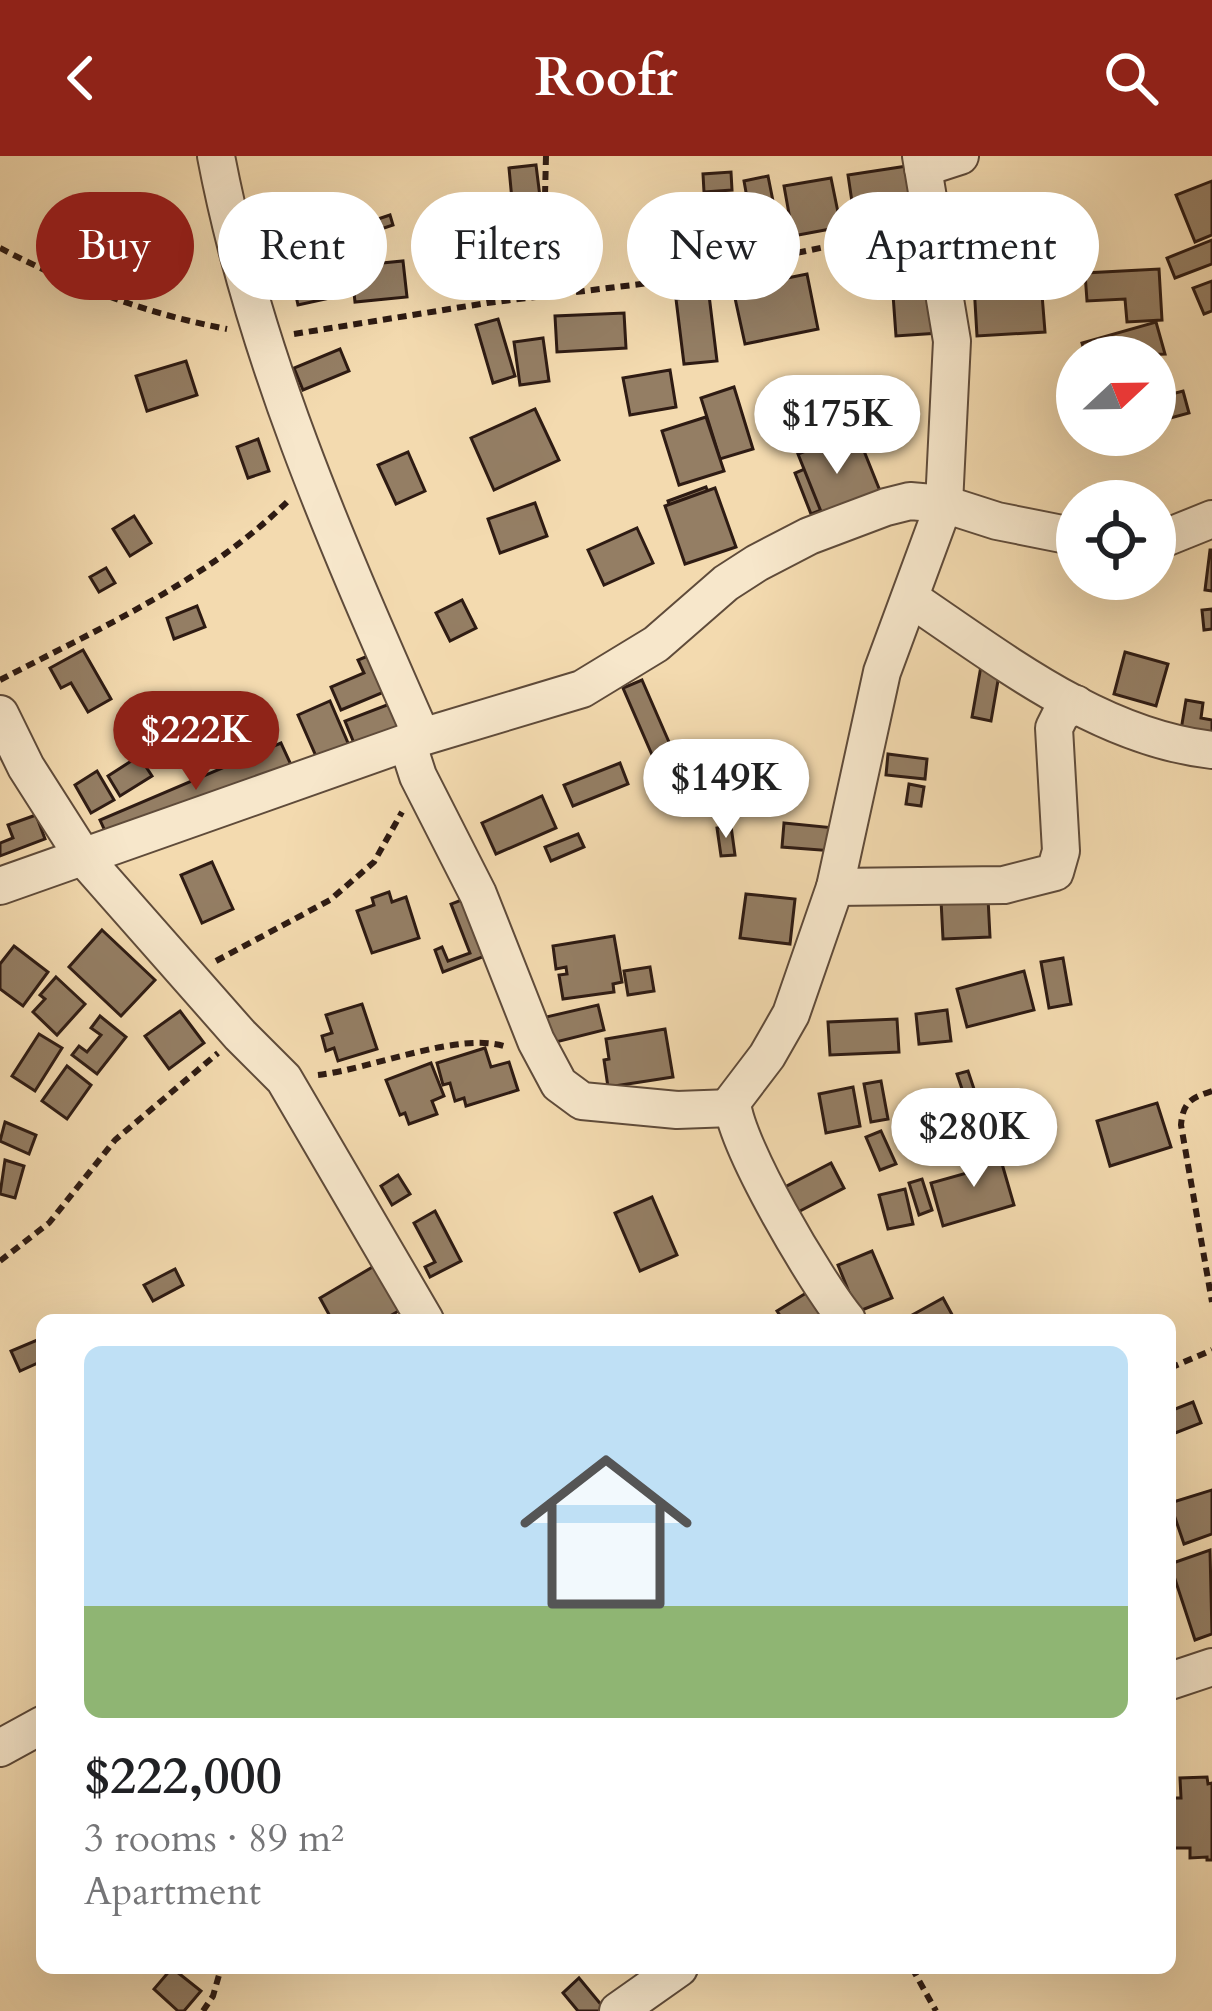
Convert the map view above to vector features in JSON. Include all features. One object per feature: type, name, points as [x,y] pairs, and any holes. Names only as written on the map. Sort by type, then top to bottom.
[{"type":"street","points":[[216,156],[243,274],[310,479],[416,752],[559,1084],[582,1101],[677,1111],[732,1108]]},
{"type":"street","points":[[927,192],[922,162],[960,156]]},
{"type":"street","points":[[842,1314],[820,1286],[732,1108],[791,1014],[836,887],[882,672],[944,504],[952,341],[945,300]]},
{"type":"street","points":[[0,886],[416,752],[582,689],[656,644],[726,583],[809,536],[886,507],[910,502],[944,504],[1056,533]]},
{"type":"street","points":[[1176,533],[1212,518]]},
{"type":"street","points":[[910,598],[1025,676],[1076,704],[1168,744],[1212,750]]},
{"type":"street","points":[[836,887],[1004,885],[1055,872],[1061,851],[1054,728],[1061,714],[1076,704]]},
{"type":"street","points":[[0,715],[26,767],[84,858],[284,1079],[421,1314]]},
{"type":"street","points":[[1176,1679],[1212,1667]]},
{"type":"street","points":[[0,1748],[36,1728]]},
{"type":"street","points":[[618,2011],[671,1974]]},
{"type":"path","points":[[545,192],[546,156]]},
{"type":"path","points":[[603,289],[824,247]]},
{"type":"path","points":[[0,248],[49,274],[165,317],[263,335],[522,300]]},
{"type":"path","points":[[0,680],[210,566],[256,533],[310,479]]},
{"type":"path","points":[[189,978],[330,900],[374,862],[416,752]]},
{"type":"path","points":[[0,1261],[49,1223],[115,1140],[240,1035]]},
{"type":"path","points":[[284,1079],[355,1071],[468,1042],[490,1042],[546,1060]]},
{"type":"path","points":[[1212,1091],[1190,1098],[1182,1110],[1181,1125],[1212,1302]]},
{"type":"path","points":[[1176,1365],[1212,1350]]},
{"type":"path","points":[[203,2011],[218,1974]]},
{"type":"path","points":[[915,1974],[936,2011]]},
{"type":"building","points":[[536,165],[539,192],[511,192],[509,168]]},
{"type":"building","points":[[907,166],[911,192],[851,192],[848,175]]},
{"type":"building","points":[[731,172],[732,190],[704,192],[703,174]]},
{"type":"building","points":[[768,176],[771,192],[746,192],[744,181]]},
{"type":"building","points":[[831,178],[834,192],[824,192],[824,230],[800,235],[800,192],[785,192],[784,186]]},
{"type":"building","points":[[1212,181],[1212,235],[1195,242],[1176,195]]},
{"type":"building","points":[[1212,240],[1212,264],[1175,278],[1167,258]]},
{"type":"building","points":[[403,261],[407,297],[387,299],[387,263]]},
{"type":"building","points":[[1159,269],[1162,320],[1127,322],[1125,299],[1087,301],[1099,300],[1099,272]]},
{"type":"building","points":[[807,274],[818,329],[745,344],[735,300],[800,300],[800,275]]},
{"type":"building","points":[[1212,281],[1212,311],[1204,314],[1193,288]]},
{"type":"building","points":[[676,300],[710,300],[717,361],[684,364]]},
{"type":"building","points":[[893,300],[937,300],[939,333],[896,336]]},
{"type":"building","points":[[975,300],[1042,300],[1045,332],[977,336]]},
{"type":"building","points":[[624,313],[626,348],[557,352],[555,316]]},
{"type":"building","points":[[498,319],[515,376],[493,383],[476,325]]},
{"type":"building","points":[[1156,322],[1160,336],[1107,336]]},
{"type":"building","points":[[543,338],[549,381],[520,385],[514,342]]},
{"type":"building","points":[[340,349],[349,371],[303,390],[294,368]]},
{"type":"building","points":[[186,361],[197,395],[147,411],[136,376]]},
{"type":"building","points":[[670,370],[676,407],[630,415],[623,378]]},
{"type":"building","points":[[734,387],[753,449],[720,459],[701,398]]},
{"type":"building","points":[[1183,391],[1189,413],[1176,417],[1176,393]]},
{"type":"building","points":[[535,409],[559,460],[494,490],[471,438]]},
{"type":"building","points":[[706,417],[724,471],[679,485],[662,431]]},
{"type":"building","points":[[850,428],[875,492],[859,498],[862,505],[838,515],[834,505],[811,514],[795,473],[834,457],[826,437]]},
{"type":"building","points":[[856,431],[880,491],[822,514],[798,454]]},
{"type":"building","points":[[258,439],[269,471],[248,478],[237,447]]},
{"type":"building","points":[[408,452],[425,491],[396,504],[378,465]]},
{"type":"building","points":[[706,487],[728,545],[689,559],[668,501]]},
{"type":"building","points":[[715,488],[736,547],[685,564],[665,506]]},
{"type":"building","points":[[535,503],[547,536],[500,553],[488,519]]},
{"type":"building","points":[[134,516],[151,543],[130,556],[113,529]]},
{"type":"building","points":[[637,528],[653,563],[604,585],[588,550]]},
{"type":"building","points":[[1212,550],[1212,591],[1205,590]]},
{"type":"building","points":[[106,568],[115,583],[99,592],[90,577]]},
{"type":"building","points":[[462,600],[476,628],[450,641],[436,613]]},
{"type":"building","points":[[197,606],[205,627],[174,639],[167,618]]},
{"type":"building","points":[[1212,609],[1212,629],[1204,630],[1202,610]]},
{"type":"building","points":[[83,650],[111,699],[88,712],[71,683],[61,688],[50,668]]},
{"type":"building","points":[[380,651],[396,687],[341,710],[331,687],[364,673],[358,660]]},
{"type":"building","points":[[1125,652],[1168,664],[1156,706],[1114,694]]},
{"type":"building","points":[[981,666],[1000,669],[991,721],[972,717]]},
{"type":"building","points":[[642,680],[672,749],[653,757],[623,688]]},
{"type":"building","points":[[400,700],[410,727],[356,748],[345,721]]},
{"type":"building","points":[[1186,700],[1203,703],[1201,718],[1212,720],[1212,741],[1180,736]]},
{"type":"building","points":[[330,701],[351,750],[319,763],[298,715]]},
{"type":"building","points":[[281,743],[292,767],[111,844],[100,820]]},
{"type":"building","points":[[888,754],[927,759],[925,779],[886,775]]},
{"type":"building","points":[[139,756],[152,776],[120,796],[108,776]]},
{"type":"building","points":[[620,763],[628,784],[573,806],[564,785]]},
{"type":"building","points":[[97,771],[114,800],[91,813],[75,785]]},
{"type":"building","points":[[909,784],[924,787],[921,806],[906,804]]},
{"type":"building","points":[[542,796],[556,828],[496,854],[482,823]]},
{"type":"building","points":[[36,815],[45,839],[0,856],[0,843],[13,838],[8,825]]},
{"type":"building","points":[[784,823],[835,828],[833,851],[782,847]]},
{"type":"building","points":[[731,826],[735,855],[721,856],[717,828]]},
{"type":"building","points":[[578,834],[584,847],[551,861],[545,847]]},
{"type":"building","points":[[212,862],[233,909],[202,923],[181,875]]},
{"type":"building","points":[[389,892],[392,902],[406,897],[419,938],[372,953],[357,911]]},
{"type":"building","points":[[746,894],[795,899],[790,944],[740,938]]},
{"type":"building","points":[[472,896],[493,953],[443,972],[435,950],[442,947],[448,961],[470,953],[451,904]]},
{"type":"building","points":[[988,898],[990,937],[943,939],[941,900]]},
{"type":"building","points":[[102,930],[155,980],[121,1016],[69,967]]},
{"type":"building","points":[[614,936],[622,982],[613,984],[614,992],[563,999],[559,975],[567,974],[566,967],[556,969],[553,946]]},
{"type":"building","points":[[14,946],[48,972],[23,1006],[0,989],[0,964]]},
{"type":"building","points":[[1063,958],[1071,1004],[1049,1008],[1041,962]]},
{"type":"building","points":[[650,967],[654,991],[628,995],[624,971]]},
{"type":"building","points":[[1024,971],[1034,1010],[967,1027],[957,989]]},
{"type":"building","points":[[56,977],[85,1004],[57,1035],[33,1012]]},
{"type":"building","points":[[362,1004],[377,1049],[338,1061],[334,1048],[326,1051],[322,1036],[332,1033],[326,1015]]},
{"type":"building","points":[[598,1005],[604,1030],[552,1043],[546,1017]]},
{"type":"building","points":[[947,1010],[951,1041],[919,1044],[916,1014]]},
{"type":"building","points":[[180,1011],[204,1043],[169,1069],[145,1036]]},
{"type":"building","points":[[100,1016],[126,1037],[97,1074],[72,1055],[79,1046],[87,1052],[101,1035],[91,1028]]},
{"type":"building","points":[[897,1019],[899,1052],[830,1055],[828,1022]]},
{"type":"building","points":[[665,1029],[673,1077],[608,1087],[606,1039]]},
{"type":"building","points":[[39,1034],[62,1048],[35,1091],[12,1076]]},
{"type":"building","points":[[485,1048],[491,1067],[509,1062],[518,1090],[466,1106],[464,1098],[455,1101],[450,1083],[443,1085],[437,1063]]},
{"type":"building","points":[[431,1063],[444,1096],[432,1101],[437,1114],[409,1124],[405,1113],[400,1115],[386,1080]]},
{"type":"building","points":[[67,1066],[91,1085],[67,1119],[42,1101]]},
{"type":"building","points":[[968,1071],[978,1101],[967,1104],[957,1074]]},
{"type":"building","points":[[881,1081],[888,1119],[871,1122],[864,1084]]},
{"type":"building","points":[[853,1087],[860,1126],[826,1133],[819,1094]]},
{"type":"building","points":[[1157,1103],[1171,1147],[1110,1166],[1097,1121]]},
{"type":"building","points":[[5,1122],[36,1135],[29,1154],[0,1141]]},
{"type":"building","points":[[881,1131],[896,1164],[880,1170],[866,1137]]},
{"type":"building","points":[[957,1138],[962,1149],[946,1156],[941,1144]]},
{"type":"building","points":[[998,1150],[1014,1205],[943,1226],[931,1183],[967,1173],[964,1160]]},
{"type":"building","points":[[5,1160],[24,1166],[15,1198],[0,1194]]},
{"type":"building","points":[[831,1163],[844,1188],[798,1212],[785,1187]]},
{"type":"building","points":[[398,1175],[410,1194],[392,1205],[381,1186]]},
{"type":"building","points":[[922,1179],[932,1210],[919,1215],[909,1183]]},
{"type":"building","points":[[905,1189],[913,1224],[888,1229],[879,1195]]},
{"type":"building","points":[[652,1197],[677,1255],[640,1271],[615,1213]]},
{"type":"building","points":[[435,1211],[461,1261],[430,1277],[425,1267],[435,1262],[414,1223]]},
{"type":"building","points":[[872,1251],[892,1298],[857,1312],[838,1265]]},
{"type":"building","points":[[381,1262],[407,1306],[393,1314],[329,1314],[320,1298]]},
{"type":"building","points":[[175,1269],[183,1285],[153,1301],[144,1285]]},
{"type":"building","points":[[811,1290],[826,1314],[779,1314]]},
{"type":"building","points":[[943,1298],[952,1314],[914,1314]]},
{"type":"building","points":[[36,1341],[36,1364],[20,1371],[11,1351]]},
{"type":"building","points":[[1193,1402],[1201,1423],[1176,1433],[1176,1409]]},
{"type":"building","points":[[1212,1490],[1212,1534],[1184,1544],[1176,1501]]},
{"type":"building","points":[[1210,1550],[1212,1634],[1195,1640],[1176,1582],[1176,1562]]},
{"type":"building","points":[[1207,1777],[1208,1784],[1212,1783],[1212,1860],[1190,1858],[1190,1848],[1176,1848],[1180,1778]]},
{"type":"building","points":[[167,1974],[180,1974],[201,1991],[184,2011],[178,2011],[154,1989]]},
{"type":"building","points":[[579,1978],[603,2007],[599,2011],[578,2011],[563,1993]]}]
